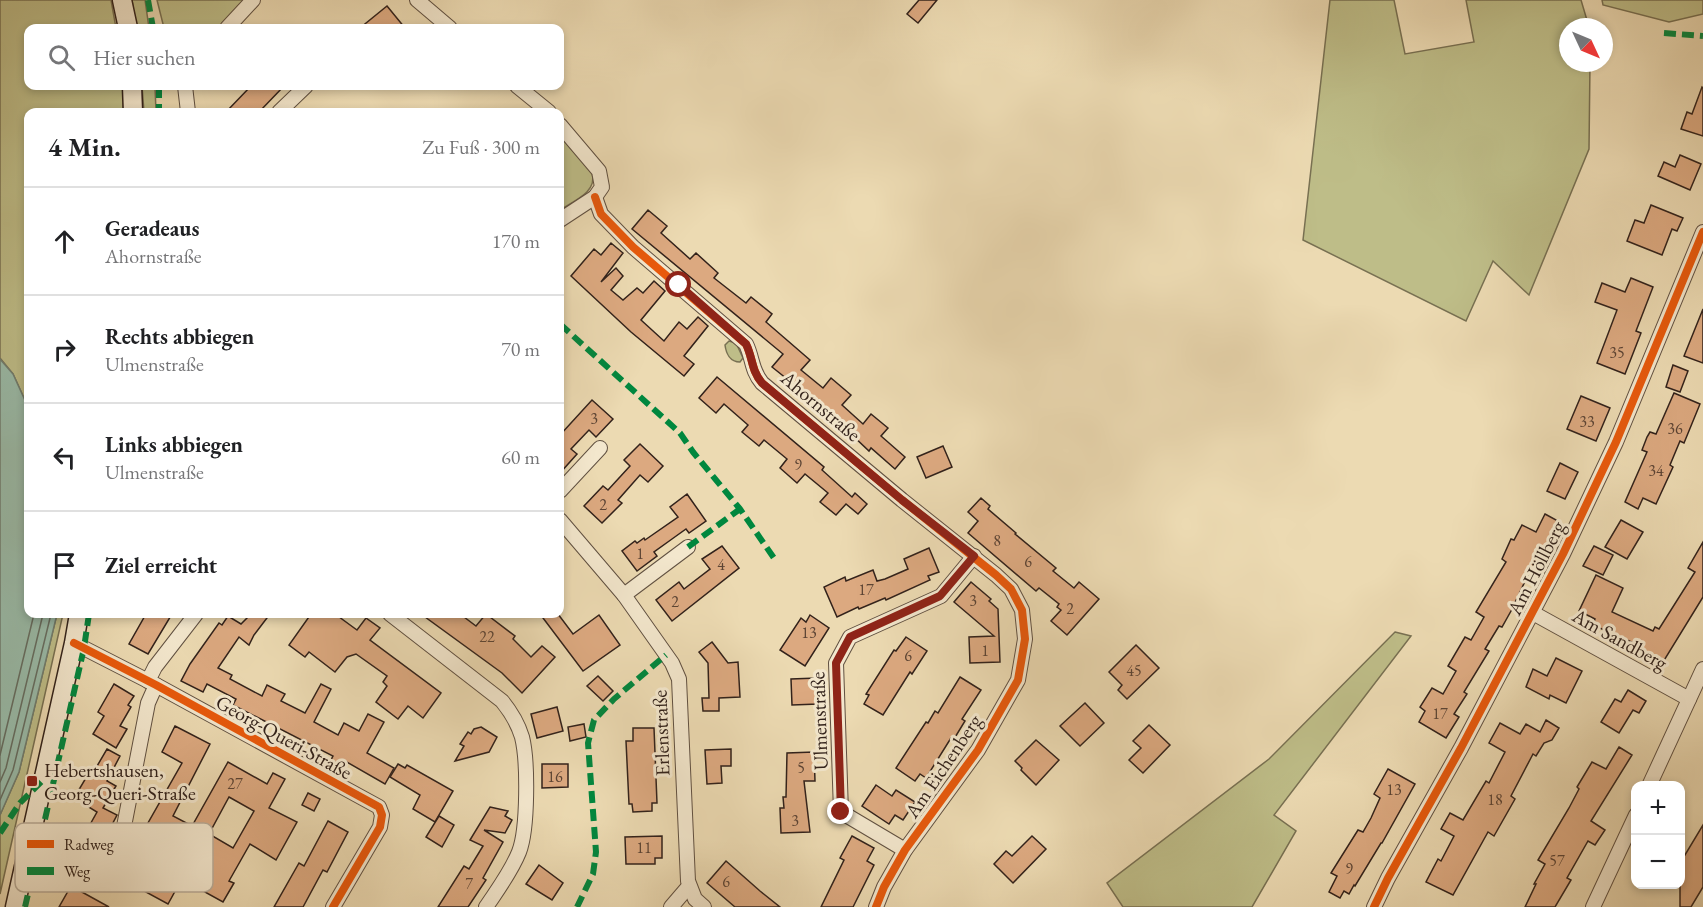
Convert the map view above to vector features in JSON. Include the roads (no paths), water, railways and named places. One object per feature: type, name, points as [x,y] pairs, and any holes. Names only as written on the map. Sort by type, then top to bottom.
[{"type":"main road","points":[[122,0],[127,24]]},
{"type":"main road","points":[[132,90],[133,108]]},
{"type":"main road","points":[[34,823],[78,618]]},
{"type":"main road","points":[[15,907],[18,892]]},
{"type":"street","points":[[231,24],[253,0]]},
{"type":"street","points":[[417,0],[445,24]]},
{"type":"street","points":[[185,90],[188,108]]},
{"type":"street","points":[[283,108],[302,90]]},
{"type":"street","points":[[522,90],[544,108]]},
{"type":"street","points":[[564,130],[600,171],[602,187],[595,197],[564,217]]},
{"type":"street","name":"Ahornstraße","points":[[595,197],[601,214],[633,247],[746,344],[751,355],[754,374],[762,383],[902,500],[974,556],[1011,589],[1022,610],[1025,639]]},
{"type":"street","name":"Am Höllberg","points":[[1374,907],[1533,613],[1616,442],[1703,232]]},
{"type":"street","points":[[564,487],[600,448]]},
{"type":"street","name":"Erlenstraße","points":[[564,525],[624,595],[672,663],[679,679],[689,886]]},
{"type":"street","points":[[624,595],[688,547]]},
{"type":"street","name":"Ulmenstraße","points":[[905,850],[841,812],[836,663],[850,637],[940,596],[974,556]]},
{"type":"street","name":"Am Sandberg","points":[[1533,613],[1689,699]]},
{"type":"street","points":[[125,823],[155,667],[193,618]]},
{"type":"street","points":[[395,618],[502,701],[510,710],[522,740],[525,824],[520,850],[486,907]]},
{"type":"street","name":"Am Eichenberg","points":[[876,907],[884,887],[905,850],[978,750],[1018,680],[1025,639]]},
{"type":"street","name":"Georg-Queri-Straße","points":[[74,643],[379,807],[382,816],[380,827],[333,907]]},
{"type":"street","points":[[1651,781],[1703,669]]},
{"type":"street","points":[[1593,907],[1631,824]]},
{"type":"street","points":[[671,907],[689,886],[695,899],[704,907]]},
{"type":"water","points":[[0,359],[13,374],[24,398],[24,618],[56,618],[19,772],[0,815]]},
{"type":"place","name":"Hebertshausen, Georg-Queri-Straße","points":[[32,781]]}]
